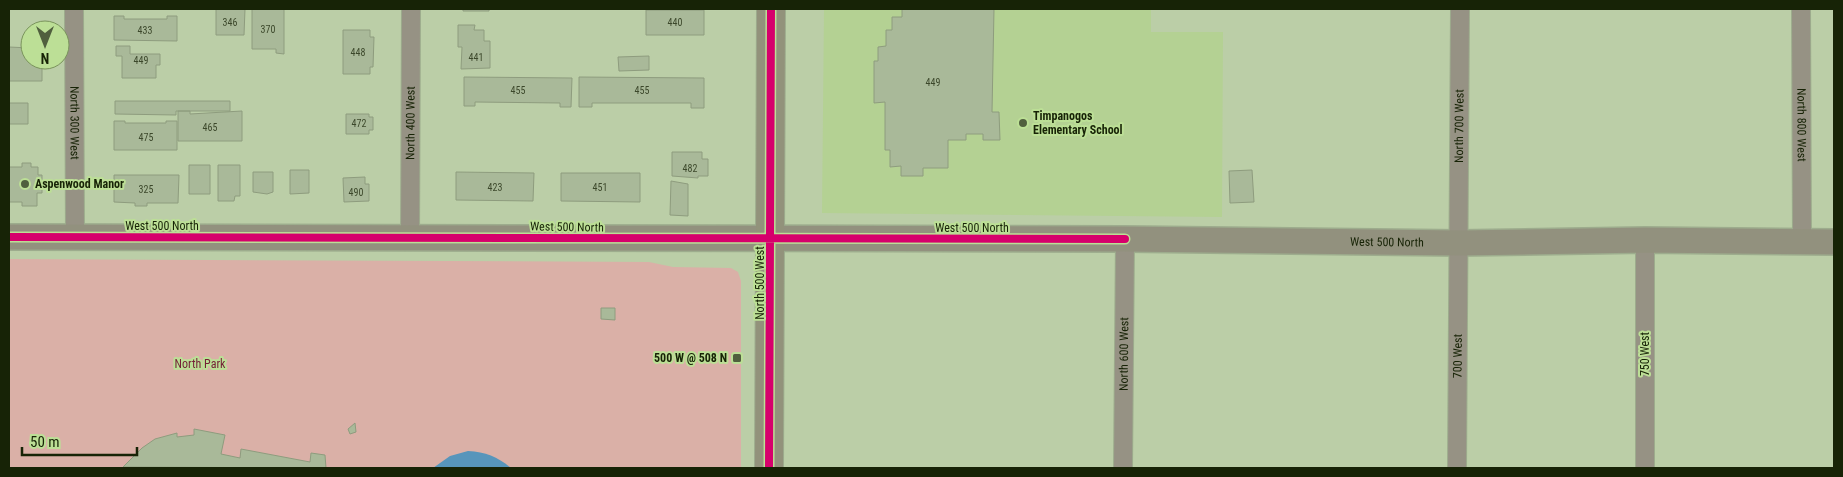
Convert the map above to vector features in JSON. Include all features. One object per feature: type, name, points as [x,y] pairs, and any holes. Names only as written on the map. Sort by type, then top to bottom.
[{"type":"main road","name":"North 500 West","points":[[770,468],[771,9]]},
{"type":"street","name":"North 300 West","points":[[74,9],[75,238]]},
{"type":"street","name":"North 400 West","points":[[410,238],[411,9]]},
{"type":"street","name":"North 700 West","points":[[1459,243],[1460,9]]},
{"type":"street","name":"North 800 West","points":[[1801,9],[1802,241]]},
{"type":"street","name":"West 500 North","points":[[9,237],[1125,239],[1459,243],[1645,240],[1834,242]]},
{"type":"street","name":"North 600 West","points":[[1123,468],[1125,239]]},
{"type":"street","name":"750 West","points":[[1645,240],[1645,468]]},
{"type":"street","name":"700 West","points":[[1457,468],[1459,243]]},
{"type":"shaded area","name":"Timpanogos Elementary School","points":[[824,9],[1151,9],[1151,32],[1223,32],[1222,217],[822,213]]},
{"type":"green space","name":"North Park","points":[[9,259],[649,262],[673,267],[731,268],[738,272],[741,281],[741,468],[9,468]]},
{"type":"water","points":[[468,451],[491,456],[511,468],[433,468],[450,456]]},
{"type":"building","points":[[216,9],[245,9],[244,35],[216,35]]},
{"type":"building","points":[[252,9],[284,9],[284,54],[276,53],[276,49],[252,49]]},
{"type":"building","points":[[463,9],[489,9],[489,11],[463,11]]},
{"type":"building","points":[[902,9],[994,9],[992,112],[999,112],[1000,140],[983,140],[983,134],[966,134],[966,140],[948,140],[948,168],[923,168],[923,176],[901,176],[901,166],[890,167],[890,150],[885,150],[885,102],[874,103],[874,61],[878,61],[878,47],[886,46],[886,30],[892,30],[892,17],[902,17]]},
{"type":"building","points":[[646,10],[704,10],[704,35],[646,35]]},
{"type":"building","points":[[114,16],[124,16],[124,19],[167,19],[167,16],[177,16],[177,41],[114,40]]},
{"type":"building","points":[[458,25],[475,25],[474,30],[484,30],[484,41],[490,41],[490,68],[461,69],[462,47],[458,47]]},
{"type":"building","points":[[343,30],[370,30],[370,37],[374,37],[373,67],[370,67],[370,74],[343,74]]},
{"type":"building","points":[[116,46],[130,46],[130,54],[160,54],[160,65],[156,65],[156,78],[122,78],[122,56],[116,56]]},
{"type":"building","points":[[9,47],[20,48],[20,70],[42,70],[42,81],[9,81]]},
{"type":"building","points":[[649,56],[649,70],[619,71],[618,57]]},
{"type":"building","points":[[464,77],[572,78],[571,107],[560,107],[560,103],[475,102],[475,106],[464,106]]},
{"type":"building","points":[[579,77],[704,78],[704,108],[691,108],[691,103],[592,103],[592,107],[579,107]]},
{"type":"building","points":[[115,101],[230,101],[230,111],[176,111],[176,115],[115,114]]},
{"type":"building","points":[[9,103],[28,103],[28,124],[9,124]]},
{"type":"building","points":[[178,111],[190,111],[190,114],[242,111],[242,141],[178,141]]},
{"type":"building","points":[[346,114],[369,114],[369,117],[373,117],[373,130],[369,130],[369,134],[346,134]]},
{"type":"building","points":[[114,121],[125,121],[125,123],[166,123],[166,121],[177,121],[177,150],[114,150]]},
{"type":"building","points":[[672,152],[702,152],[702,159],[708,159],[708,176],[698,176],[698,178],[672,176]]},
{"type":"building","name":"Aspenwood Manor","points":[[22,163],[31,163],[31,167],[38,167],[38,175],[42,175],[42,193],[37,193],[37,206],[22,206],[22,202],[9,202],[9,167],[22,167]]},
{"type":"building","points":[[189,165],[210,165],[210,194],[189,194]]},
{"type":"building","points":[[218,165],[240,165],[240,196],[235,196],[234,201],[218,201]]},
{"type":"building","points":[[290,170],[309,170],[309,193],[290,194]]},
{"type":"building","points":[[1252,170],[1254,202],[1230,203],[1229,171]]},
{"type":"building","points":[[253,172],[273,172],[273,192],[267,194],[253,192]]},
{"type":"building","points":[[456,172],[534,173],[533,201],[456,200]]},
{"type":"building","points":[[561,173],[640,173],[640,202],[561,201]]},
{"type":"building","points":[[114,175],[179,175],[178,203],[147,203],[147,206],[135,206],[135,203],[114,202]]},
{"type":"building","points":[[365,177],[365,184],[369,184],[369,201],[344,202],[343,178]]},
{"type":"building","points":[[671,181],[688,184],[688,216],[670,215]]},
{"type":"building","points":[[601,308],[615,308],[615,320],[601,319]]},
{"type":"building","points":[[355,423],[356,432],[350,434],[348,429]]},
{"type":"building","points":[[194,429],[225,435],[221,454],[240,458],[241,449],[310,462],[311,453],[325,455],[326,468],[123,467],[142,448],[155,439],[177,433],[177,437],[194,435]]},
{"type":"cycle path","points":[[769,468],[771,9]]},
{"type":"cycle path","points":[[9,237],[1125,239]]},
{"type":"place","name":"Timpanogos Elementary School","points":[[1023,123]]},
{"type":"place","name":"Aspenwood Manor","points":[[25,184]]},
{"type":"place","name":"500 W @ 508 N","points":[[737,358]]}]
